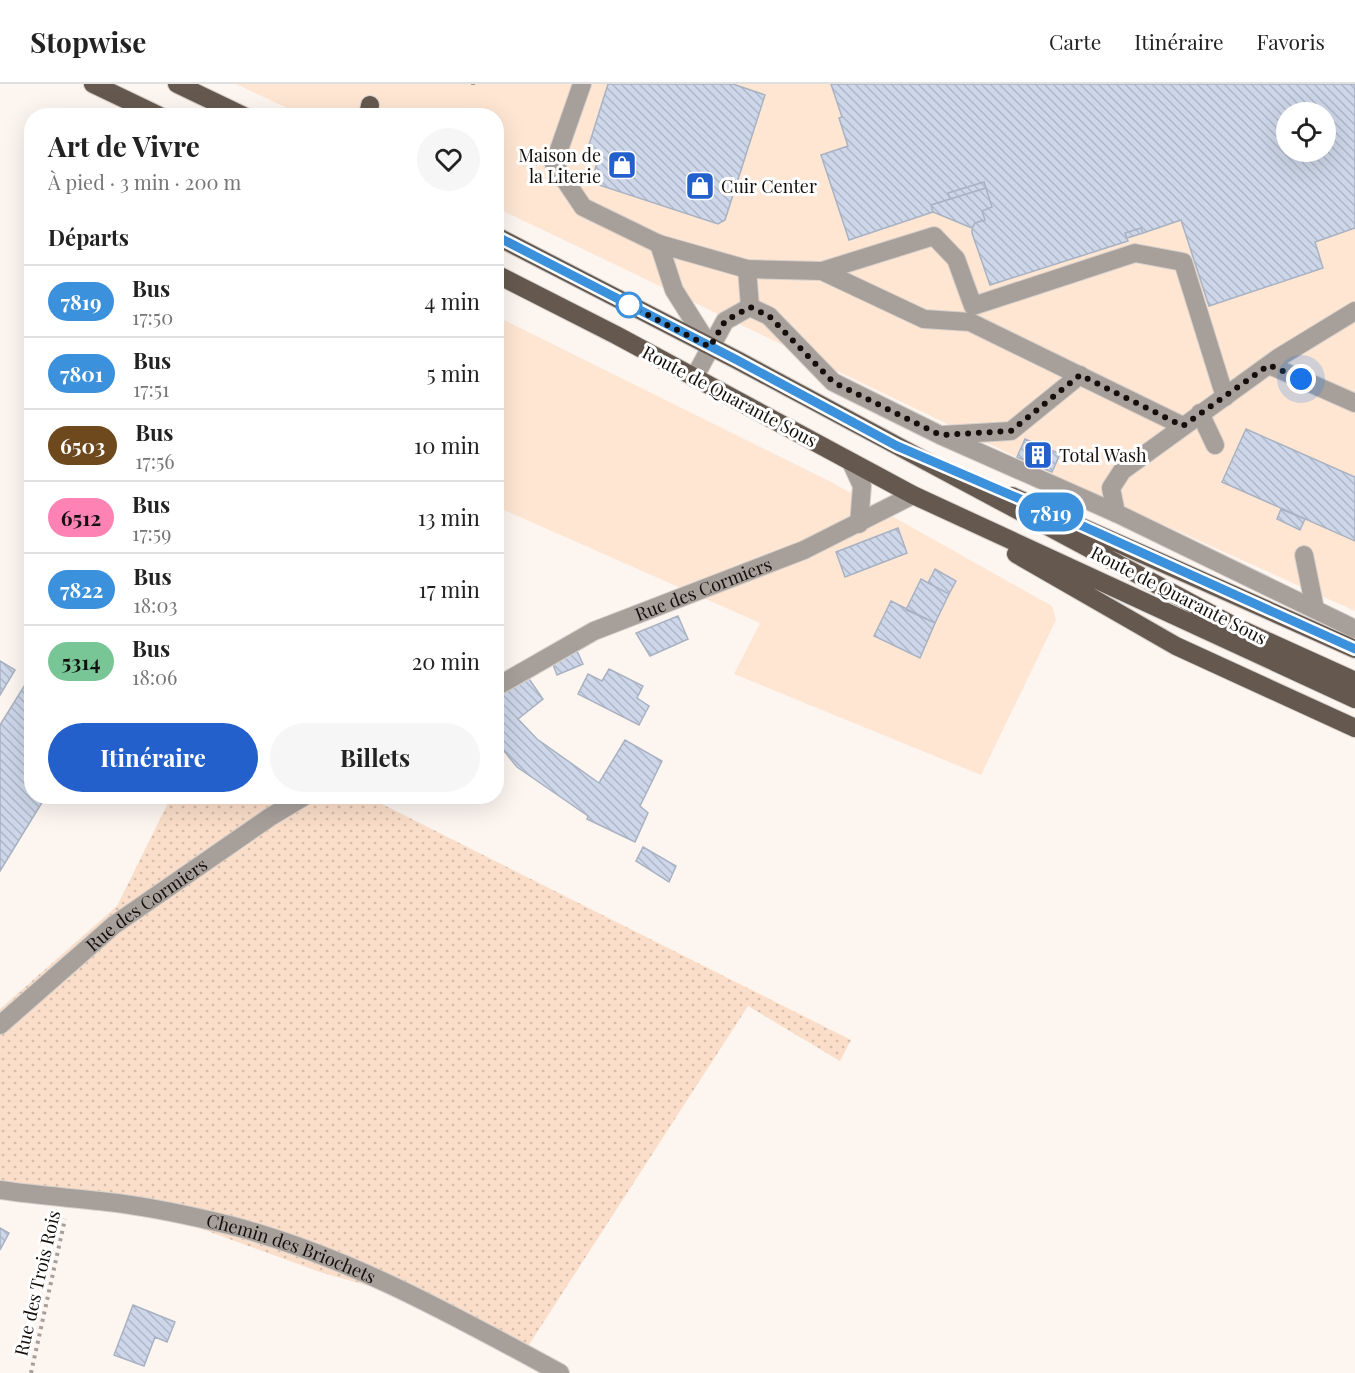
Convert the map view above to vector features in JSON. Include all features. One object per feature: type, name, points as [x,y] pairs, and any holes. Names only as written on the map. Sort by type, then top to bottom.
[{"type":"main road","points":[[93,84],[143,108]]},
{"type":"main road","points":[[177,84],[227,108]]},
{"type":"main road","name":"Route de Quarante Sous","points":[[504,240],[710,347],[1233,626],[1355,681]]},
{"type":"main road","name":"Route de Quarante Sous","points":[[504,278],[913,495],[1355,699]]},
{"type":"main road","points":[[897,446],[1076,523],[1355,649]]},
{"type":"main road","points":[[913,495],[1176,646],[1355,728]]},
{"type":"street","points":[[582,84],[554,164],[583,207],[659,244],[747,269],[822,271],[934,236],[956,259],[972,314],[1080,375],[1183,426]]},
{"type":"street","points":[[659,244],[674,290],[710,347]]},
{"type":"street","points":[[822,271],[924,318],[972,314],[1136,253],[1183,262],[1225,397]]},
{"type":"street","points":[[747,269],[750,307]]},
{"type":"street","points":[[694,378],[725,321],[750,307]]},
{"type":"street","points":[[750,307],[769,316],[833,382],[940,435],[1116,513],[1355,628]]},
{"type":"street","points":[[1116,513],[1111,488],[1122,471],[1269,365],[1355,311]]},
{"type":"street","points":[[1269,365],[1355,403]]},
{"type":"street","points":[[940,435],[1011,431],[1080,375]]},
{"type":"street","points":[[1200,413],[1215,445]]},
{"type":"street","points":[[851,462],[862,486],[859,524]]},
{"type":"street","name":"Rue des Cormiers","points":[[504,682],[594,631],[804,550],[913,495]]},
{"type":"street","points":[[1304,555],[1315,609]]},
{"type":"street","name":"Rue des Cormiers","points":[[0,1025],[114,925],[292,804]]},
{"type":"street","name":"Chemin des Briochets","points":[[0,1190],[162,1210],[229,1225],[293,1244],[388,1283],[560,1373]]},
{"type":"path","name":"Rue des Trois Rois","points":[[31,1373],[70,1198]]},
{"type":"shaded area","points":[[236,84],[1355,84],[1355,611],[1073,484],[504,211],[504,108],[287,108]]},
{"type":"shaded area","points":[[504,320],[833,483],[1052,606],[1056,620],[981,775],[734,674],[760,623],[504,510]]},
{"type":"shaded area","points":[[168,804],[382,804],[851,1040],[840,1061],[748,1006],[521,1357],[380,1289],[323,1273],[158,1213],[0,1193],[0,1009],[117,906]]},
{"type":"building","points":[[608,84],[733,84],[765,95],[725,220],[718,224],[596,184],[593,176],[600,153],[588,148]]},
{"type":"building","points":[[831,84],[1355,84],[1355,228],[1315,242],[1323,268],[1209,306],[1181,220],[1143,233],[1141,228],[1125,233],[1128,241],[990,285],[972,233],[975,223],[985,220],[982,211],[992,207],[984,182],[948,193],[950,199],[931,205],[933,212],[849,240],[821,155],[848,146],[839,118],[842,117]]},
{"type":"building","points":[[984,182],[986,188],[950,199],[948,193]]},
{"type":"building","points":[[986,188],[992,207],[982,211],[985,220],[975,223],[972,228],[933,212],[931,205]]},
{"type":"building","points":[[1141,228],[1143,233],[1127,238],[1125,233]]},
{"type":"building","points":[[1246,429],[1355,477],[1355,541],[1222,482]]},
{"type":"building","name":"Total Wash","points":[[1025,439],[1060,454],[1052,472],[1017,457]]},
{"type":"building","points":[[1281,509],[1305,519],[1300,530],[1277,519]]},
{"type":"building","points":[[898,528],[907,553],[845,577],[836,552]]},
{"type":"building","points":[[935,569],[956,581],[949,594],[928,583]]},
{"type":"building","points":[[921,579],[949,594],[935,623],[906,610]]},
{"type":"building","points":[[891,601],[935,623],[920,658],[874,636]]},
{"type":"building","points":[[678,616],[688,639],[650,656],[636,633]]},
{"type":"building","points":[[577,651],[583,664],[557,675],[552,662]]},
{"type":"building","points":[[0,661],[15,670],[0,695]]},
{"type":"building","points":[[609,669],[643,686],[637,698],[649,706],[639,725],[578,694],[588,674],[602,681]]},
{"type":"building","points":[[527,676],[543,699],[518,719],[537,739],[599,783],[625,740],[662,761],[640,806],[648,813],[635,842],[587,819],[588,816],[517,767],[504,751],[504,691]]},
{"type":"building","points":[[24,686],[24,804],[41,804],[0,871],[0,725]]},
{"type":"building","points":[[643,847],[676,866],[669,882],[636,861]]},
{"type":"building","points":[[0,1228],[9,1233],[0,1250]]},
{"type":"building","points":[[133,1305],[175,1322],[167,1342],[155,1337],[144,1366],[114,1355]]},
{"type":"bus line","name":"7819","points":[[504,240],[737,360],[897,446],[1076,523],[1355,649]]},
{"type":"place","name":"Maison de la Literie","points":[[622,165]]},
{"type":"place","name":"Cuir Center","points":[[700,186]]},
{"type":"place","name":"Total Wash","points":[[1038,455]]},
{"type":"route","points":[[629,305],[710,347],[725,321],[750,307],[769,316],[833,382],[940,435],[1011,431],[1080,375],[1183,426],[1269,365],[1301,379]]}]
